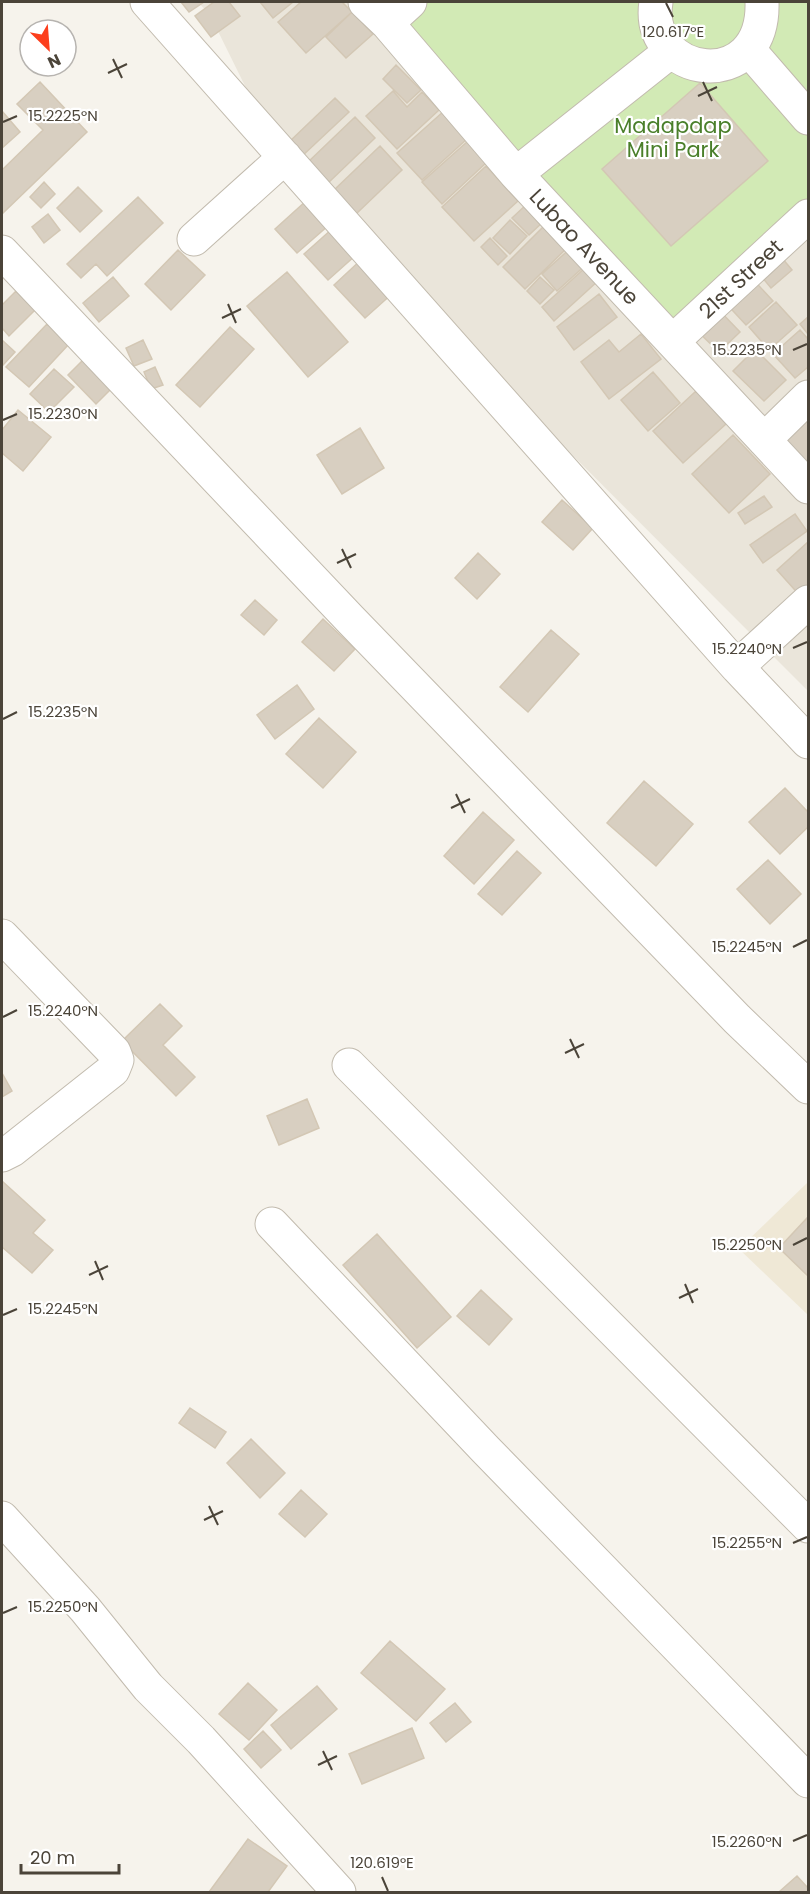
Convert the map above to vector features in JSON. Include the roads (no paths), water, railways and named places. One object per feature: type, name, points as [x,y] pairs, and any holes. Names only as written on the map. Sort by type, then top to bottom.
[{"type":"street","points":[[147,2],[737,667],[808,742]]},
{"type":"street","points":[[656,2],[659,33],[671,51],[701,66],[729,64],[748,50],[763,21],[762,2]]},
{"type":"street","name":"Lubao Avenue","points":[[387,9],[516,174],[808,487]]},
{"type":"street","points":[[748,50],[808,118]]},
{"type":"street","points":[[516,174],[671,51]]},
{"type":"street","points":[[194,239],[285,157]]},
{"type":"street","name":"21st Street","points":[[673,341],[808,216]]},
{"type":"street","points":[[2,252],[416,688],[737,1019],[808,1087]]},
{"type":"street","points":[[764,440],[808,397]]},
{"type":"street","points":[[737,667],[808,602]]},
{"type":"street","points":[[2,936],[114,1052],[117,1060],[113,1070],[12,1150],[2,1155]]},
{"type":"street","points":[[349,1065],[808,1526]]},
{"type":"street","points":[[272,1224],[494,1459],[808,1781]]},
{"type":"street","points":[[2,1518],[85,1609],[148,1687],[201,1740],[339,1893]]},
{"type":"park label","name":"Madapdap Mini Park","points":[[673,138]]}]
